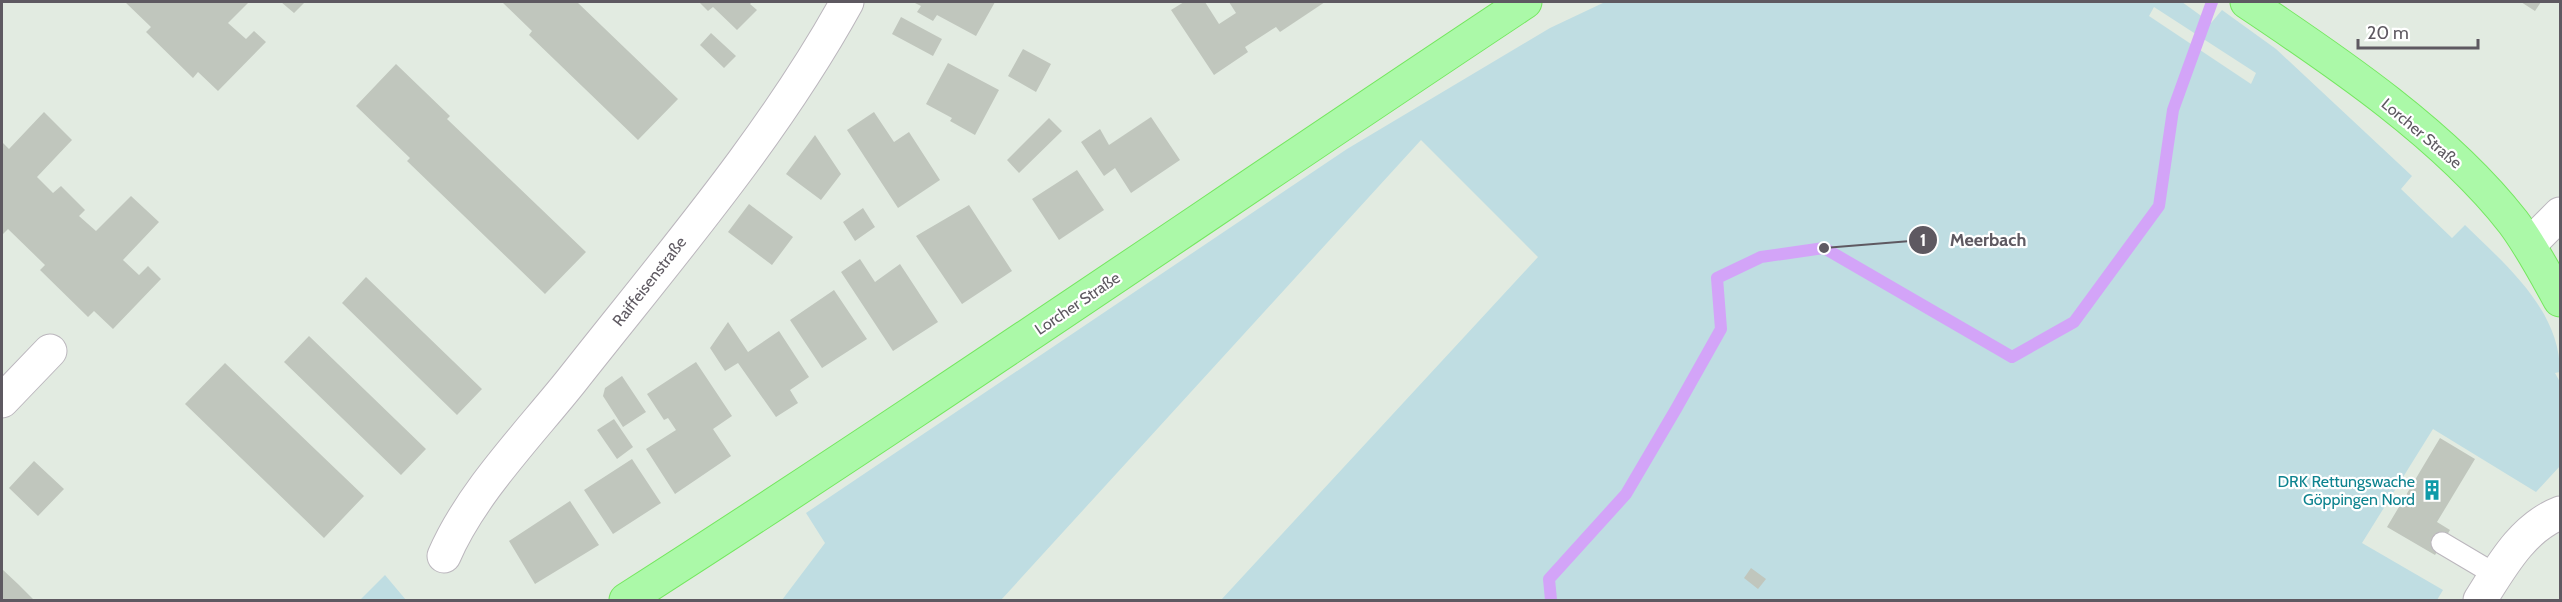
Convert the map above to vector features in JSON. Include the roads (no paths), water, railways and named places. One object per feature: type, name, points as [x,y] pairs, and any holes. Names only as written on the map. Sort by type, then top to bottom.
[{"type":"main road","name":"Lorcher Straße","points":[[626,600],[984,366],[1291,156],[1525,2]]},
{"type":"main road","name":"Lorcher Straße","points":[[2247,2],[2380,97],[2457,161],[2512,220],[2560,300]]},
{"type":"street","name":"Raiffeisenstraße","points":[[444,556],[452,537],[490,482],[770,124],[847,2]]},
{"type":"street","points":[[2529,245],[2560,214]]},
{"type":"street","points":[[2,401],[50,351]]},
{"type":"street","points":[[2488,588],[2525,536],[2550,517],[2560,513]]},
{"type":"lane","points":[[2442,543],[2488,588]]},
{"type":"waterway","points":[[1551,600],[1549,579],[1626,494],[1721,329],[1717,278],[1761,257],[1824,248],[2012,357],[2074,322],[2159,206],[2173,110],[2212,2]]},
{"type":"place","name":"Meerbach","points":[[1824,248]]},
{"type":"place","name":"DRK Rettungswache Göppingen Nord","points":[[2432,490]]}]
